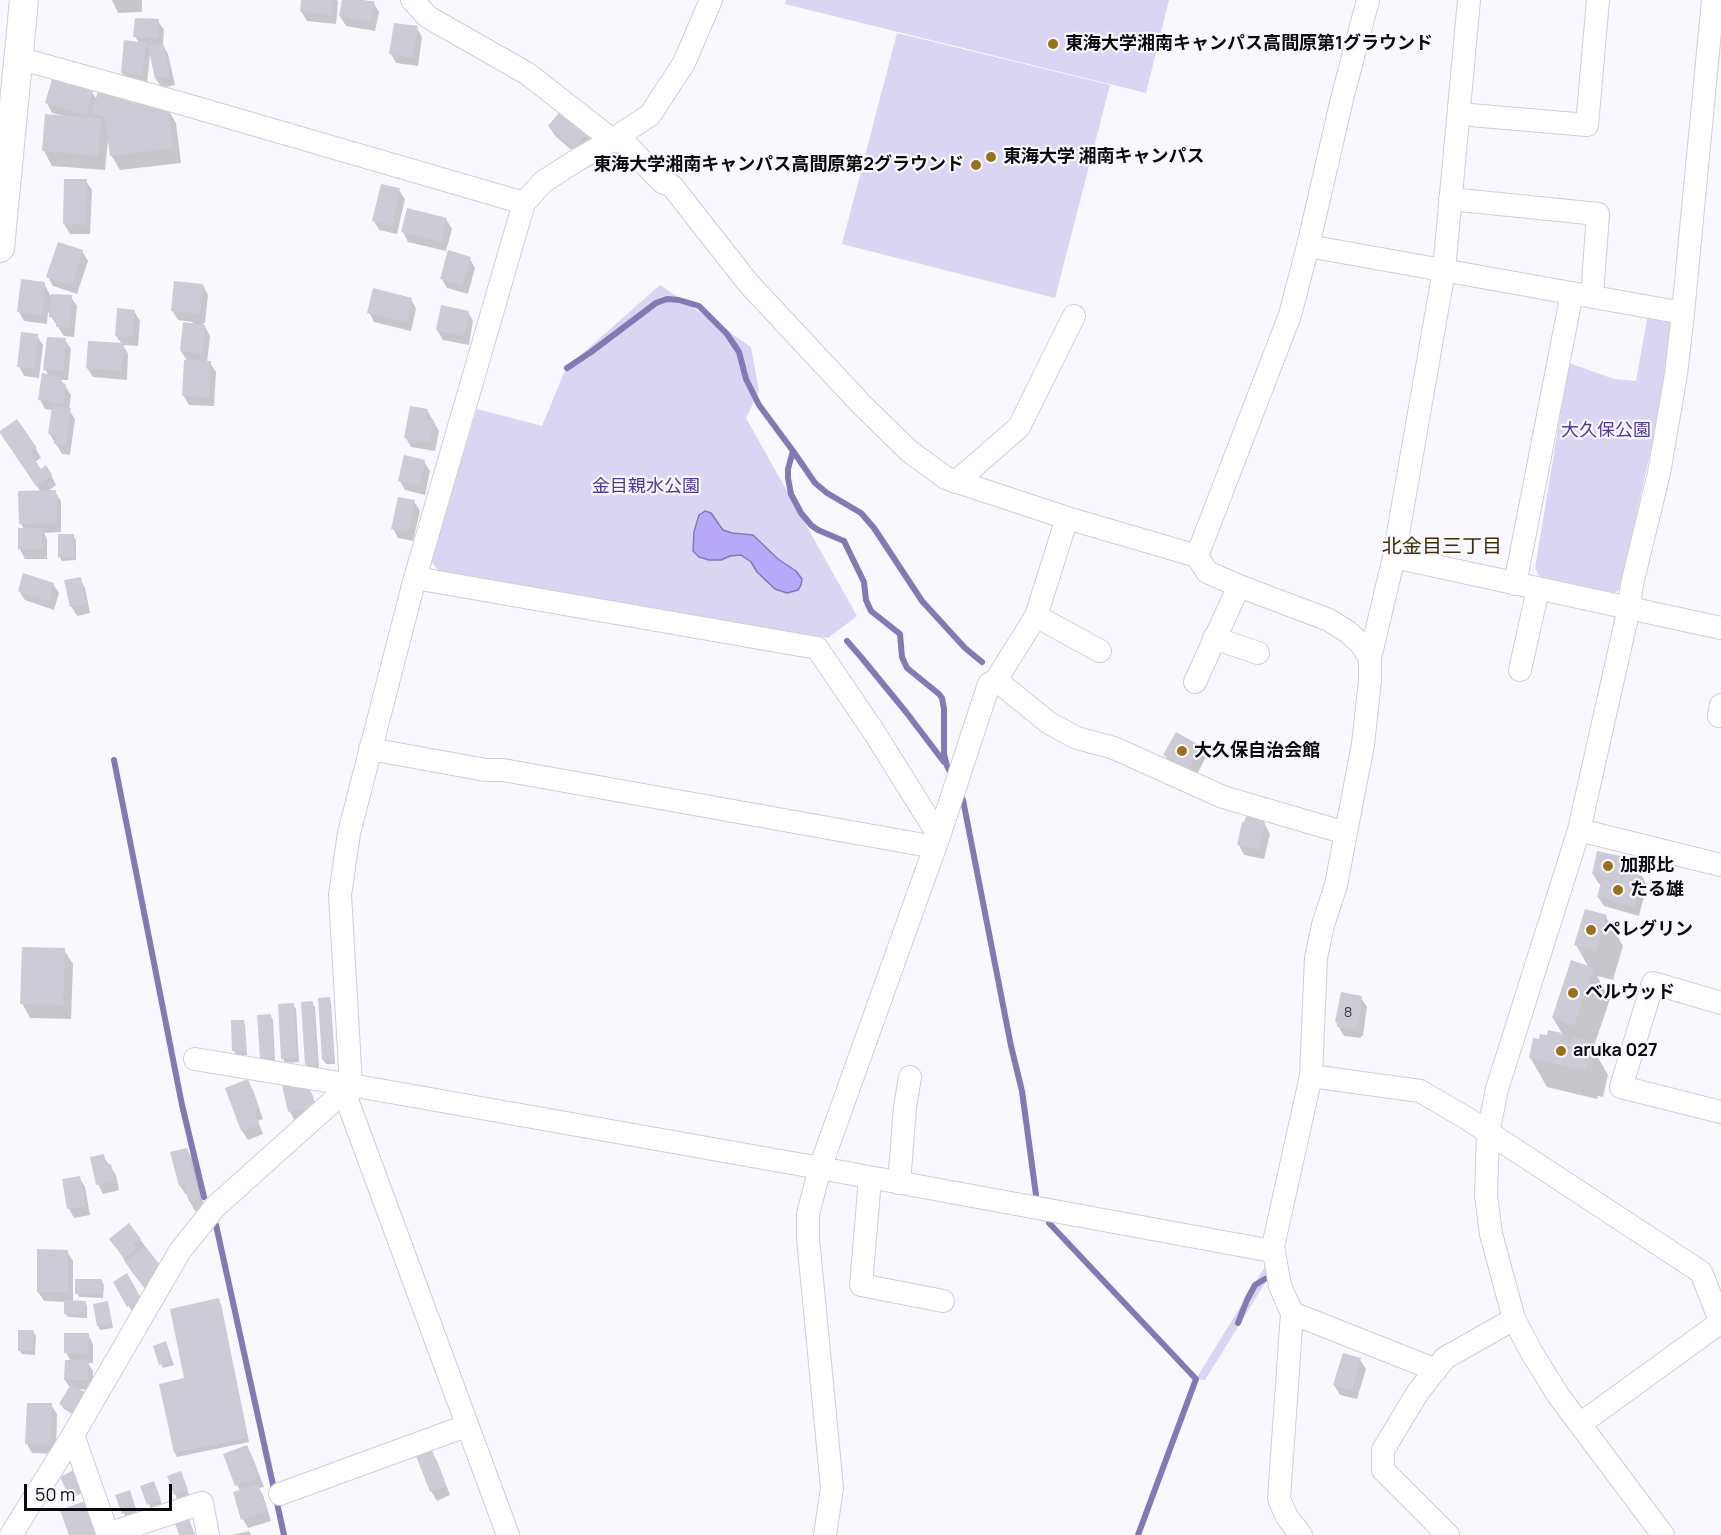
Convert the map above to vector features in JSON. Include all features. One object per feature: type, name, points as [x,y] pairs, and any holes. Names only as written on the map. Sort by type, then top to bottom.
[{"type":"main road","points":[[0,248],[6,123],[18,58],[24,0]]},
{"type":"street","points":[[394,0],[418,18],[428,17]]},
{"type":"street","points":[[412,0],[428,17],[528,74],[612,140],[626,144],[662,182],[672,186],[749,284],[862,405],[909,451],[946,478],[1067,518],[1197,556],[1207,572],[1329,620],[1354,638],[1370,658]]},
{"type":"street","points":[[508,1535],[347,1100],[351,1085],[340,895],[349,833],[415,578],[524,203],[543,182],[650,115],[684,63],[711,0]]},
{"type":"street","points":[[1197,556],[1290,315],[1368,0]]},
{"type":"street","points":[[1301,1535],[1287,1517],[1279,1499],[1292,1313],[1280,1286],[1272,1251],[1311,1076],[1316,958],[1323,925],[1336,885],[1363,744],[1370,658],[1394,557],[1444,270],[1469,0]]},
{"type":"street","points":[[1459,114],[1587,125],[1598,0]]},
{"type":"street","points":[[1663,1535],[1553,1387],[1514,1319],[1491,1234],[1486,1195],[1488,1132],[1497,1089],[1579,830],[1629,608],[1632,584],[1659,473],[1676,374],[1712,98],[1713,0]]},
{"type":"street","points":[[18,58],[180,102],[524,203]]},
{"type":"street","points":[[1450,199],[1598,214],[1582,295],[1515,584]]},
{"type":"street","points":[[1308,246],[1683,313]]},
{"type":"street","points":[[956,482],[1019,427],[1074,316]]},
{"type":"street","points":[[825,1535],[832,1488],[808,1238],[808,1214],[820,1168],[937,842],[988,684],[996,680],[1036,616],[1067,518]]},
{"type":"street","points":[[1394,557],[1721,628]]},
{"type":"street","points":[[415,578],[817,648],[874,732],[937,842]]},
{"type":"street","points":[[1195,682],[1239,586]]},
{"type":"street","points":[[1520,670],[1538,589]]},
{"type":"street","points":[[1036,616],[1100,651]]},
{"type":"street","points":[[1214,638],[1258,653]]},
{"type":"street","points":[[996,680],[1048,723],[1077,738],[1114,748],[1222,797],[1346,833]]},
{"type":"street","points":[[1721,705],[1719,716],[1721,716]]},
{"type":"street","points":[[370,749],[486,770],[503,770],[937,842]]},
{"type":"street","points":[[1579,830],[1721,865]]},
{"type":"street","points":[[1721,1003],[1653,983],[1621,1087],[1721,1112]]},
{"type":"street","points":[[195,1059],[820,1168],[1272,1251]]},
{"type":"street","points":[[1311,1076],[1420,1091],[1488,1132],[1701,1272],[1721,1322],[1580,1424]]},
{"type":"street","points":[[899,1183],[905,1107],[910,1077]]},
{"type":"street","points":[[11,1535],[73,1435],[180,1251],[215,1207],[351,1085]]},
{"type":"street","points":[[870,1179],[861,1286],[943,1301]]},
{"type":"street","points":[[1292,1313],[1436,1370]]},
{"type":"street","points":[[1448,1535],[1383,1470],[1383,1450],[1418,1392],[1445,1358],[1514,1319]]},
{"type":"street","points":[[280,1494],[466,1426]]},
{"type":"street","points":[[73,1435],[108,1534],[202,1503],[208,1535]]},
{"type":"green space","name":"東海大学湘南キャンパス高間原第1グラウンド","points":[[786,0],[1169,0],[1146,93],[785,4]]},
{"type":"green space","name":"東海大学湘南キャンパス高間原第2グラウンド","points":[[897,33],[1110,85],[1055,298],[842,244]]},
{"type":"green space","name":"金目親水公園","points":[[660,285],[751,347],[759,391],[746,418],[857,616],[828,638],[442,577],[431,561],[477,409],[542,426],[566,368]]},
{"type":"green space","name":"大久保公園","points":[[1648,314],[1676,319],[1665,386],[1620,589],[1612,595],[1541,579],[1535,568],[1569,363],[1614,379],[1636,381]]},
{"type":"green space","points":[[1274,1252],[1277,1264],[1205,1380],[1196,1379]]},
{"type":"shaded area","points":[[705,511],[711,513],[723,530],[753,535],[778,559],[796,571],[802,579],[798,590],[787,593],[775,589],[757,572],[751,562],[741,555],[721,560],[699,557],[693,551],[694,532],[699,515]]},
{"type":"building","points":[[301,0],[333,0],[331,15],[300,11]]},
{"type":"building","points":[[342,0],[374,1],[370,22],[339,16]]},
{"type":"building","points":[[135,18],[159,19],[158,38],[133,37]]},
{"type":"building","points":[[394,23],[418,26],[413,58],[389,54]]},
{"type":"building","points":[[124,40],[146,43],[142,75],[121,73]]},
{"type":"building","points":[[163,43],[170,76],[155,79],[148,46]]},
{"type":"building","points":[[52,79],[93,91],[86,115],[45,103]]},
{"type":"building","points":[[99,87],[168,107],[173,148],[110,156],[105,117],[92,113]]},
{"type":"building","points":[[562,109],[589,131],[574,148],[548,126]]},
{"type":"building","points":[[45,114],[101,119],[98,156],[42,151]]},
{"type":"building","points":[[64,179],[87,179],[86,225],[63,224]]},
{"type":"building","points":[[381,184],[400,188],[392,226],[372,221]]},
{"type":"building","points":[[407,208],[447,218],[441,242],[401,232]]},
{"type":"building","points":[[58,242],[83,250],[72,285],[46,277]]},
{"type":"building","points":[[448,250],[471,257],[462,285],[440,279]]},
{"type":"building","points":[[21,279],[45,282],[42,315],[17,312]]},
{"type":"building","points":[[174,281],[203,284],[200,314],[171,311]]},
{"type":"building","points":[[373,288],[412,298],[406,322],[367,313]]},
{"type":"building","points":[[51,294],[72,295],[70,328],[56,327],[57,318],[49,317]]},
{"type":"building","points":[[441,305],[469,311],[464,336],[436,330]]},
{"type":"building","points":[[117,308],[135,310],[133,337],[115,336]]},
{"type":"building","points":[[183,322],[205,325],[202,354],[180,351]]},
{"type":"building","points":[[21,332],[38,334],[34,369],[17,367]]},
{"type":"building","points":[[47,337],[66,338],[63,371],[43,370]]},
{"type":"building","points":[[88,341],[124,343],[122,371],[86,368]]},
{"type":"building","points":[[184,360],[211,361],[209,397],[182,396]]},
{"type":"building","points":[[42,373],[61,377],[60,383],[66,384],[63,404],[38,400]]},
{"type":"building","points":[[52,406],[71,408],[66,446],[54,444],[56,435],[48,434]]},
{"type":"building","points":[[410,406],[428,409],[426,418],[434,420],[430,443],[404,438]]},
{"type":"building","points":[[17,419],[37,448],[30,453],[41,469],[46,465],[52,475],[36,486],[0,433]]},
{"type":"building","points":[[404,455],[425,460],[420,486],[398,481]]},
{"type":"building","points":[[56,490],[57,523],[19,524],[18,491]]},
{"type":"building","points":[[398,497],[415,500],[408,532],[391,529]]},
{"type":"building","points":[[18,528],[43,528],[42,549],[18,549]]},
{"type":"building","points":[[58,534],[74,534],[74,557],[58,557]]},
{"type":"building","points":[[23,573],[54,583],[49,601],[18,591]]},
{"type":"building","points":[[81,577],[86,604],[70,607],[64,580]]},
{"type":"building","name":"大久保自治会館","points":[[1176,732],[1201,746],[1189,769],[1163,755]]},
{"type":"building","points":[[1248,812],[1262,815],[1260,822],[1265,823],[1259,850],[1237,845],[1242,822]]},
{"type":"building","name":"加那比","points":[[1597,851],[1625,857],[1620,881],[1592,874]]},
{"type":"building","name":"たる雄","points":[[1626,870],[1642,874],[1634,907],[1597,897],[1602,879],[1622,884]]},
{"type":"building","name":"ペレグリン","points":[[1585,909],[1607,915],[1596,951],[1574,945]]},
{"type":"building","points":[[22,947],[65,948],[63,1005],[20,1004]]},
{"type":"building","name":"ベルウッド","points":[[1571,960],[1594,968],[1574,1026],[1552,1018]]},
{"type":"building","points":[[1341,992],[1362,996],[1356,1029],[1337,1027],[1337,1022],[1335,1022]]},
{"type":"building","points":[[330,997],[334,1060],[322,1060],[318,998]]},
{"type":"building","points":[[313,1001],[317,1064],[305,1065],[301,1002]]},
{"type":"building","points":[[294,1003],[297,1058],[281,1059],[278,1004]]},
{"type":"building","points":[[271,1014],[274,1057],[260,1058],[257,1015]]},
{"type":"building","points":[[231,1020],[244,1020],[246,1051],[232,1051]]},
{"type":"building","name":"aruka 027","points":[[1548,1030],[1562,1033],[1561,1040],[1570,1043],[1572,1037],[1589,1041],[1588,1043],[1592,1045],[1586,1069],[1581,1067],[1580,1070],[1529,1058],[1533,1038],[1539,1039],[1540,1034],[1547,1035]]},
{"type":"building","points":[[248,1079],[259,1109],[254,1111],[259,1125],[241,1131],[225,1088]]},
{"type":"building","points":[[300,1081],[309,1085],[314,1107],[288,1112],[282,1085]]},
{"type":"building","points":[[187,1148],[200,1199],[189,1202],[184,1185],[179,1186],[170,1152]]},
{"type":"building","points":[[104,1154],[106,1165],[111,1164],[115,1181],[96,1185],[90,1157]]},
{"type":"building","points":[[80,1176],[86,1206],[67,1209],[62,1179]]},
{"type":"building","points":[[129,1223],[141,1239],[133,1244],[137,1249],[124,1258],[109,1239]]},
{"type":"building","points":[[145,1246],[160,1265],[154,1269],[157,1274],[143,1285],[125,1262]]},
{"type":"building","points":[[37,1249],[68,1250],[68,1292],[37,1292]]},
{"type":"building","points":[[127,1273],[141,1298],[127,1307],[113,1282]]},
{"type":"building","points":[[75,1279],[102,1279],[102,1294],[75,1294]]},
{"type":"building","points":[[219,1298],[248,1438],[174,1453],[159,1384],[184,1378],[170,1309]]},
{"type":"building","points":[[64,1300],[86,1301],[85,1314],[64,1314]]},
{"type":"building","points":[[108,1301],[111,1324],[97,1326],[93,1304]]},
{"type":"building","points":[[18,1330],[34,1330],[33,1351],[18,1351]]},
{"type":"building","points":[[64,1333],[89,1333],[88,1354],[64,1353]]},
{"type":"building","points":[[166,1341],[172,1360],[159,1365],[153,1346]]},
{"type":"building","points":[[1343,1353],[1361,1358],[1352,1390],[1333,1385]]},
{"type":"building","points":[[65,1360],[89,1360],[88,1380],[64,1380]]},
{"type":"building","points":[[71,1384],[85,1392],[73,1413],[59,1404]]},
{"type":"building","points":[[27,1403],[52,1403],[51,1445],[25,1444]]},
{"type":"building","points":[[247,1445],[259,1477],[235,1486],[223,1454]]},
{"type":"building","points":[[432,1450],[446,1486],[430,1492],[416,1456]]},
{"type":"building","points":[[74,1470],[82,1487],[68,1494],[60,1477]]},
{"type":"building","points":[[181,1471],[188,1490],[174,1495],[167,1476]]},
{"type":"building","points":[[154,1481],[161,1500],[147,1505],[140,1486]]},
{"type":"building","points":[[258,1484],[267,1511],[241,1520],[233,1492]]},
{"type":"building","points":[[130,1490],[136,1509],[122,1514],[115,1495]]},
{"type":"building","points":[[85,1501],[97,1535],[69,1535],[60,1510]]},
{"type":"building","points":[[188,1516],[195,1535],[179,1535],[174,1521]]},
{"type":"waterway","points":[[567,368],[656,303],[667,299],[699,306],[727,334],[739,352],[746,379],[759,405],[793,451],[788,478],[791,494],[801,513],[818,530],[844,541],[864,582],[866,600],[871,611],[900,634],[902,657],[907,668],[942,698],[944,754],[952,776]]},
{"type":"waterway","points":[[793,451],[815,483],[827,493],[861,513],[874,528],[922,601],[965,648],[982,662]]},
{"type":"waterway","points":[[847,641],[944,762]]},
{"type":"waterway","points":[[114,760],[182,1105],[204,1197]]},
{"type":"waterway","points":[[960,794],[1022,1091],[1036,1195]]},
{"type":"waterway","points":[[1049,1223],[1196,1379],[1138,1535]]},
{"type":"waterway","points":[[216,1225],[284,1535]]},
{"type":"waterway","points":[[1238,1323],[1255,1285],[1265,1279]]},
{"type":"place","name":"東海大学湘南キャンパス高間原第1グラウンド","points":[[1053,44]]},
{"type":"place","name":"東海大学 湘南キャンパス","points":[[991,157]]},
{"type":"place","name":"東海大学湘南キャンパス高間原第2グラウンド","points":[[976,165]]},
{"type":"place","name":"大久保自治会館","points":[[1182,751]]},
{"type":"place","name":"加那比","points":[[1608,866]]},
{"type":"place","name":"たる雄","points":[[1618,890]]},
{"type":"place","name":"ペレグリン","points":[[1591,930]]},
{"type":"place","name":"ベルウッド","points":[[1573,993]]},
{"type":"place","name":"aruka 027","points":[[1561,1051]]},
{"type":"district","name":"北金目三丁目","points":[[1442,547]]}]
